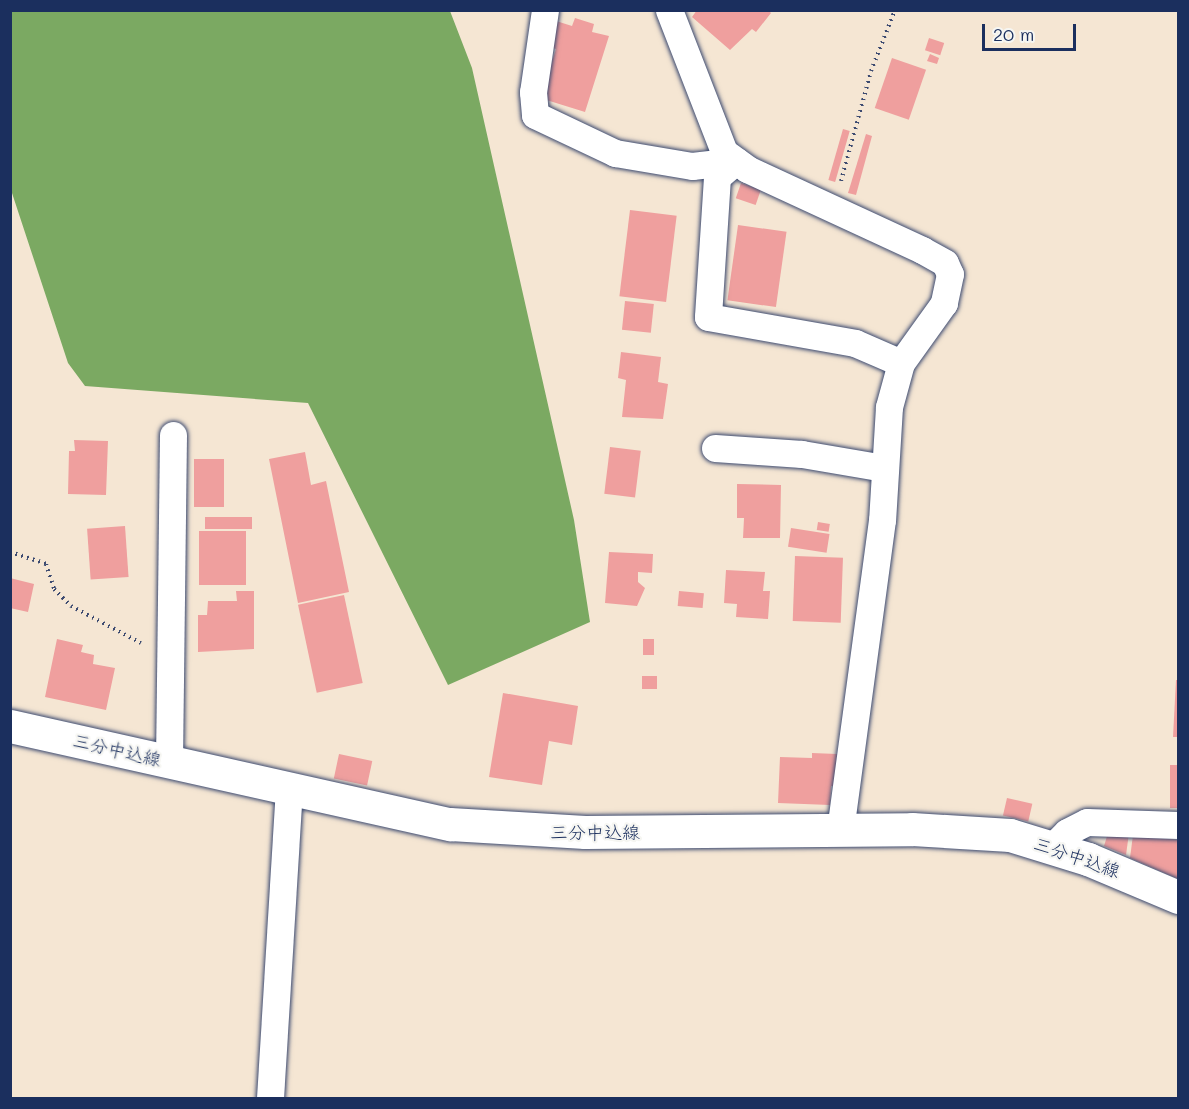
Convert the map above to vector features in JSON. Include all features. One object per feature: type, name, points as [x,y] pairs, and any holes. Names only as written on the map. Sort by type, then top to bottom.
[{"type":"main road","name":"三分中込線","points":[[10,726],[289,790],[450,824],[521,831],[973,832],[1010,835],[1052,847],[1179,897]]},
{"type":"street","points":[[545,10],[533,92],[535,115],[615,153],[692,166],[736,161]]},
{"type":"street","points":[[669,10],[724,152],[736,161],[938,258],[950,274],[944,303],[901,363],[889,407],[882,520],[840,831]]},
{"type":"street","points":[[736,161],[717,177],[708,316],[855,343],[901,363]]},
{"type":"street","points":[[169,762],[173,435]]},
{"type":"street","points":[[715,448],[802,454],[884,468]]},
{"type":"street","points":[[270,1098],[289,790]]},
{"type":"street","points":[[1052,847],[1067,832],[1087,822],[1179,825]]},
{"type":"path","points":[[834,207],[871,71],[895,10]]},
{"type":"path","points":[[10,552],[46,564],[54,589],[71,606],[172,661]]},
{"type":"green space","points":[[10,11],[450,11],[472,68],[574,520],[590,622],[448,685],[308,403],[85,386],[68,363],[11,190]]},
{"type":"building","points":[[697,10],[768,10],[771,13],[756,32],[752,29],[730,50],[692,17]]},
{"type":"building","points":[[575,18],[594,24],[592,32],[609,36],[585,112],[540,98],[556,49],[545,46],[553,20],[572,26]]},
{"type":"building","points":[[929,38],[944,43],[940,55],[925,50]]},
{"type":"building","points":[[930,54],[939,58],[937,64],[927,61]]},
{"type":"building","points":[[892,58],[926,70],[909,120],[875,108]]},
{"type":"building","points":[[843,129],[850,131],[835,182],[828,180]]},
{"type":"building","points":[[866,134],[872,136],[856,195],[848,193]]},
{"type":"building","points":[[741,183],[761,190],[756,205],[736,198]]},
{"type":"building","points":[[630,210],[677,216],[666,302],[619,296]]},
{"type":"building","points":[[738,225],[787,232],[776,307],[727,300]]},
{"type":"building","points":[[625,301],[654,304],[651,333],[622,330]]},
{"type":"building","points":[[621,352],[661,357],[658,382],[668,384],[663,419],[622,417],[626,380],[618,378]]},
{"type":"building","points":[[74,440],[108,441],[106,495],[68,494],[69,451],[75,451]]},
{"type":"building","points":[[610,447],[641,451],[635,497],[604,494]]},
{"type":"building","points":[[305,452],[311,485],[326,481],[349,592],[298,603],[269,459]]},
{"type":"building","points":[[194,459],[224,459],[224,507],[194,507]]},
{"type":"building","points":[[737,484],[781,485],[780,538],[743,538],[744,518],[737,518]]},
{"type":"building","points":[[205,517],[252,517],[252,529],[205,529]]},
{"type":"building","points":[[818,522],[830,524],[829,532],[817,530]]},
{"type":"building","points":[[125,526],[129,577],[91,580],[87,529]]},
{"type":"building","points":[[791,528],[830,534],[827,553],[788,547]]},
{"type":"building","points":[[199,531],[246,531],[246,585],[199,585]]},
{"type":"building","points":[[609,552],[653,554],[652,573],[638,572],[638,582],[645,588],[637,606],[605,603]]},
{"type":"building","points":[[795,556],[843,558],[841,623],[793,621]]},
{"type":"building","points":[[726,570],[765,572],[763,591],[770,591],[768,619],[736,617],[737,604],[724,603]]},
{"type":"building","points":[[10,578],[34,584],[28,612],[10,608]]},
{"type":"building","points":[[236,591],[254,591],[254,649],[198,652],[198,615],[207,615],[208,601],[237,601]]},
{"type":"building","points":[[679,591],[704,593],[703,608],[678,606]]},
{"type":"building","points":[[344,595],[363,683],[317,693],[298,605]]},
{"type":"building","points":[[57,639],[83,645],[81,652],[94,655],[93,664],[115,668],[106,710],[45,697]]},
{"type":"building","points":[[643,639],[654,639],[654,655],[643,655]]},
{"type":"building","points":[[642,676],[657,676],[657,689],[642,689]]},
{"type":"building","points":[[1176,680],[1178,680],[1178,737],[1173,737]]},
{"type":"building","points":[[503,693],[578,706],[572,745],[549,741],[542,785],[489,777]]},
{"type":"building","points":[[812,753],[837,754],[836,786],[831,786],[830,805],[778,803],[780,757],[812,758]]},
{"type":"building","points":[[339,754],[372,761],[367,786],[334,778]]},
{"type":"building","points":[[1170,765],[1178,765],[1178,808],[1170,808]]},
{"type":"building","points":[[1007,798],[1032,804],[1028,821],[1003,816]]},
{"type":"building","points":[[1108,833],[1129,833],[1126,855],[1104,846]]},
{"type":"building","points":[[1133,835],[1178,840],[1178,879],[1130,858]]}]
